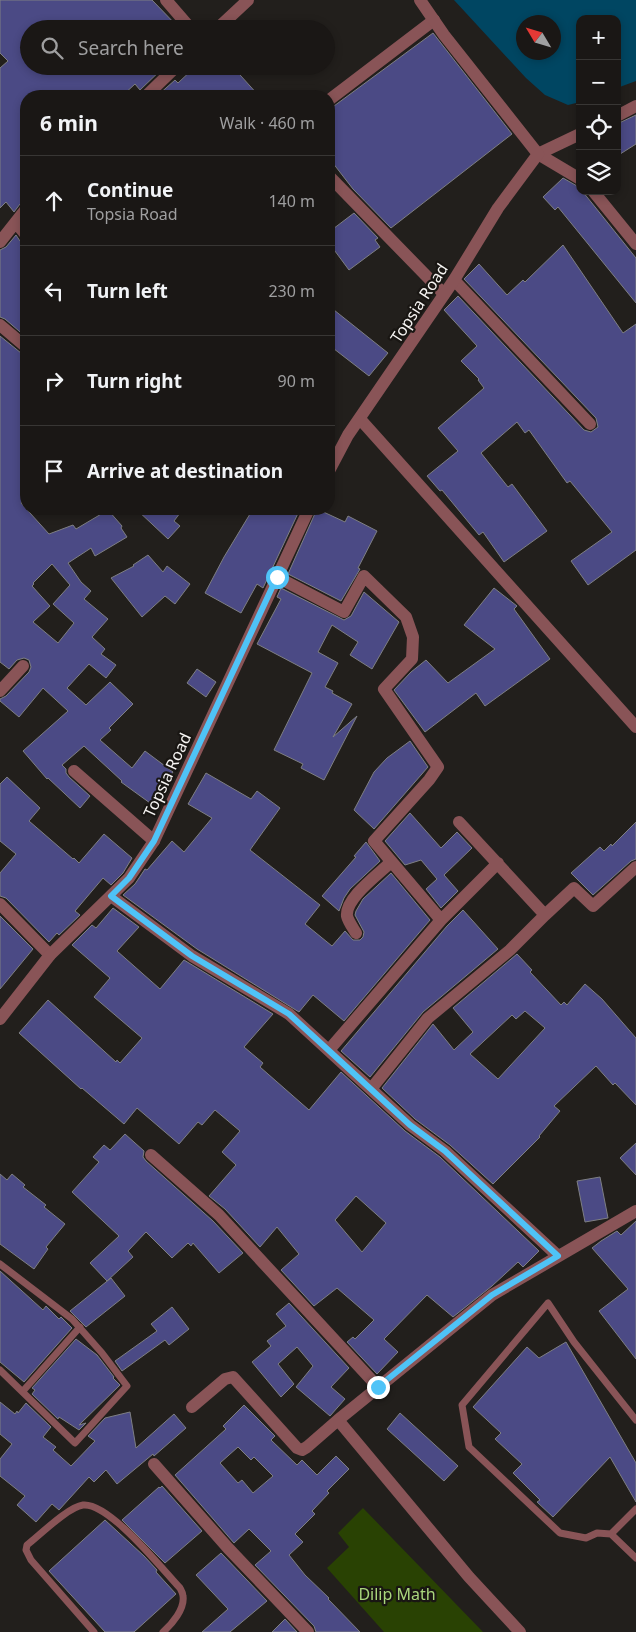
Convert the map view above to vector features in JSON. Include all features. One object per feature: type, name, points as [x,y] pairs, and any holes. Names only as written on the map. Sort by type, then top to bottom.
[{"type":"street","points":[[166,0],[183,20]]},
{"type":"street","points":[[227,20],[248,0]]},
{"type":"street","points":[[420,0],[444,35],[538,154],[576,177]]},
{"type":"street","points":[[335,95],[434,20]]},
{"type":"street","points":[[152,90],[168,75]]},
{"type":"street","points":[[621,114],[636,106]]},
{"type":"street","points":[[538,154],[576,136]]},
{"type":"street","name":"Topsia Road","points":[[335,457],[348,435],[454,280],[498,208],[538,154]]},
{"type":"street","points":[[335,183],[444,294]]},
{"type":"street","points":[[595,195],[636,244]]},
{"type":"street","points":[[0,242],[20,217]]},
{"type":"street","points":[[16,223],[20,228]]},
{"type":"street","points":[[454,280],[590,424]]},
{"type":"street","points":[[0,325],[20,342]]},
{"type":"street","points":[[360,418],[636,727]]},
{"type":"street","name":"Topsia Road","points":[[0,1019],[50,955],[129,878],[154,841],[306,515]]},
{"type":"street","points":[[277,577],[344,612],[364,576],[406,617],[413,637],[412,659],[384,689],[438,767],[429,780],[374,841],[441,920]]},
{"type":"street","points":[[0,691],[5,677],[23,666]]},
{"type":"street","points":[[74,771],[154,841]]},
{"type":"street","points":[[459,822],[545,915]]},
{"type":"street","points":[[356,933],[347,918],[347,908],[355,896],[392,862]]},
{"type":"street","points":[[329,1050],[441,920],[498,863]]},
{"type":"street","points":[[371,1089],[428,1018],[510,950],[574,888],[593,906],[636,867]]},
{"type":"street","points":[[111,896],[192,956],[289,1014],[410,1125],[445,1151],[558,1256]]},
{"type":"street","points":[[0,904],[50,955]]},
{"type":"street","points":[[151,1154],[219,1215],[378,1387]]},
{"type":"street","points":[[192,1407],[225,1379],[234,1377],[297,1448],[302,1450],[492,1295],[636,1211]]},
{"type":"street","points":[[338,1420],[469,1577],[520,1632]]},
{"type":"street","points":[[154,1464],[228,1548],[308,1632]]},
{"type":"lane","points":[[0,1264],[72,1319],[102,1353],[127,1386],[76,1443],[0,1370]]},
{"type":"lane","points":[[636,1420],[574,1342],[548,1303],[462,1404],[469,1447],[560,1533],[586,1538],[597,1533],[611,1534],[636,1558]]},
{"type":"lane","points":[[23,1392],[80,1327]]},
{"type":"lane","points":[[94,1632],[31,1560],[26,1550],[27,1545],[69,1511],[84,1505],[94,1506],[115,1519],[180,1588],[183,1596],[182,1605],[172,1624],[163,1632]]},
{"type":"lane","points":[[611,1534],[636,1509]]},
{"type":"green space","name":"Dilip Math","points":[[363,1508],[483,1632],[384,1632],[327,1568],[349,1547],[338,1533]]},
{"type":"water","points":[[454,0],[636,0],[636,81],[621,87],[621,15],[576,15],[576,103],[568,105],[545,95],[526,78]]},
{"type":"building","points":[[0,0],[152,0],[171,20],[20,20],[20,75],[156,75],[140,90],[135,84],[128,90],[20,90],[20,204],[14,212],[6,202],[0,208],[0,68],[8,61],[0,53]]},
{"type":"building","points":[[433,33],[512,134],[391,228],[353,189],[335,166],[335,105]]},
{"type":"building","points":[[186,75],[240,75],[254,90],[164,90],[175,80],[178,83]]},
{"type":"building","points":[[636,115],[636,144],[621,153],[621,150],[621,122]]},
{"type":"building","points":[[563,178],[576,185],[576,195],[585,195],[636,258],[636,303],[558,207],[555,210],[543,197]]},
{"type":"building","points":[[354,213],[378,238],[375,240],[380,247],[349,270],[335,251],[335,227]]},
{"type":"building","points":[[16,235],[20,241],[20,332],[0,317],[0,250],[6,247]]},
{"type":"building","points":[[563,245],[623,333],[636,324],[636,550],[588,585],[571,561],[612,532],[570,481],[567,483],[529,430],[525,433],[517,422],[481,453],[508,487],[512,484],[547,531],[504,562],[483,532],[479,535],[442,490],[440,491],[427,476],[458,451],[438,428],[484,388],[479,379],[461,361],[477,346],[444,310],[458,296],[584,430],[591,432],[598,427],[596,418],[464,279],[479,264],[507,295],[523,280],[525,282]]},
{"type":"building","points":[[335,311],[388,353],[369,376],[335,350]]},
{"type":"building","points":[[0,336],[20,352],[20,515],[32,515],[49,534],[73,525],[76,529],[100,515],[112,515],[122,526],[121,528],[127,537],[95,556],[91,548],[68,563],[81,582],[91,591],[84,599],[108,619],[92,637],[105,649],[101,654],[116,665],[106,678],[89,664],[67,688],[86,705],[110,682],[133,704],[100,740],[132,768],[145,751],[173,772],[150,803],[121,782],[84,746],[62,765],[69,777],[90,796],[80,808],[47,779],[23,751],[68,711],[43,688],[19,717],[0,699],[6,696],[29,672],[31,667],[29,660],[24,658],[17,660],[9,669],[0,662]],"holes":[[[52,564],[70,585],[53,604],[74,623],[58,643],[33,622],[50,606],[32,586]]]},
{"type":"building","points":[[142,515],[178,515],[174,521],[180,526],[168,539]]},
{"type":"building","points":[[249,515],[297,515],[263,588],[257,584],[241,613],[205,593]]},
{"type":"building","points":[[314,515],[330,515],[345,522],[348,516],[377,531],[358,568],[360,569],[341,601],[288,574]]},
{"type":"building","points":[[148,555],[163,572],[167,566],[190,584],[175,604],[165,596],[142,617],[111,578],[134,566]]},
{"type":"building","points":[[281,588],[344,620],[351,616],[364,592],[399,622],[372,669],[350,655],[358,642],[332,625],[318,652],[338,663],[325,687],[352,704],[333,737],[357,716],[324,780],[301,768],[303,764],[274,750],[312,673],[257,644],[281,599],[277,597]]},
{"type":"building","points":[[494,588],[517,606],[514,609],[550,659],[485,706],[476,693],[425,732],[394,690],[411,672],[426,660],[448,683],[495,649],[464,625]]},
{"type":"building","points":[[197,669],[216,682],[206,697],[187,683]]},
{"type":"building","points":[[410,741],[428,767],[374,829],[354,810],[374,772],[387,758]]},
{"type":"building","points":[[206,773],[251,799],[257,791],[280,808],[250,850],[320,905],[305,924],[332,946],[345,931],[353,940],[360,940],[363,937],[364,932],[355,915],[356,911],[363,899],[391,873],[430,920],[344,1021],[313,995],[299,1012],[197,949],[123,895],[172,841],[184,852],[212,818],[188,804]]},
{"type":"building","points":[[7,777],[40,808],[29,821],[79,863],[104,834],[132,858],[123,873],[111,885],[103,878],[75,911],[80,915],[59,935],[57,933],[49,942],[6,898],[0,896],[0,873],[16,854],[0,841],[0,784]]},
{"type":"building","points":[[410,813],[441,848],[457,832],[472,848],[444,875],[458,891],[441,908],[426,889],[437,879],[421,860],[405,865],[385,841]]},
{"type":"building","points":[[636,822],[636,859],[631,861],[593,895],[571,873],[600,847],[604,851],[611,844],[612,846]]},
{"type":"building","points":[[366,842],[380,861],[350,889],[339,911],[322,896],[356,857],[354,856]]},
{"type":"building","points":[[113,908],[139,927],[117,951],[160,989],[184,960],[273,1014],[244,1047],[263,1063],[260,1067],[309,1110],[341,1072],[405,1131],[440,1157],[539,1251],[523,1267],[518,1262],[492,1286],[453,1317],[427,1295],[384,1339],[398,1352],[377,1374],[347,1342],[353,1337],[355,1339],[374,1320],[337,1288],[314,1306],[281,1270],[299,1254],[277,1227],[260,1247],[225,1209],[209,1196],[236,1165],[222,1152],[240,1131],[215,1110],[202,1125],[198,1122],[179,1144],[137,1108],[124,1124],[81,1089],[19,1033],[48,1000],[116,1062],[117,1060],[120,1063],[142,1038],[94,997],[110,978],[72,945],[92,925],[96,928]],"holes":[[[356,1196],[386,1223],[362,1252],[335,1220]]]},
{"type":"building","points":[[463,910],[498,949],[423,1012],[370,1077],[341,1051],[447,926]]},
{"type":"building","points":[[0,916],[33,949],[0,989]]},
{"type":"building","points":[[517,954],[532,970],[530,972],[561,1005],[564,1002],[567,1005],[585,984],[602,999],[636,1038],[636,1105],[615,1083],[613,1085],[596,1066],[554,1106],[560,1111],[540,1137],[493,1184],[450,1145],[415,1119],[382,1088],[433,1024],[454,1050],[473,1032],[453,1008]],"holes":[[[525,1011],[545,1028],[498,1079],[470,1054],[512,1015],[516,1019]]]},
{"type":"building","points":[[125,1134],[144,1151],[143,1157],[146,1161],[213,1221],[243,1253],[219,1273],[193,1243],[191,1246],[188,1243],[172,1258],[146,1232],[128,1251],[133,1257],[107,1281],[90,1263],[119,1236],[72,1192],[99,1162],[93,1157],[104,1145],[110,1150]]},
{"type":"building","points":[[636,1143],[636,1175],[620,1158]]},
{"type":"building","points":[[0,1174],[7,1180],[12,1174],[25,1185],[23,1187],[46,1205],[44,1207],[65,1224],[46,1247],[48,1249],[34,1269],[0,1244]]},
{"type":"building","points":[[600,1177],[608,1218],[585,1222],[577,1181]]},
{"type":"building","points":[[636,1221],[636,1359],[599,1311],[628,1289],[592,1248],[617,1231],[621,1235]]},
{"type":"building","points":[[0,1271],[43,1310],[46,1306],[59,1319],[61,1317],[72,1328],[24,1382],[0,1362]]},
{"type":"building","points":[[111,1278],[125,1296],[86,1327],[70,1311]]},
{"type":"building","points":[[289,1303],[349,1368],[331,1387],[345,1399],[330,1416],[296,1387],[313,1366],[297,1347],[278,1364],[294,1384],[281,1397],[252,1362],[271,1346],[267,1341],[286,1326],[276,1314]]},
{"type":"building","points":[[172,1307],[189,1329],[169,1345],[165,1340],[122,1371],[115,1361],[157,1331],[151,1324]]},
{"type":"building","points":[[76,1339],[97,1355],[120,1385],[79,1425],[86,1423],[79,1430],[59,1417],[58,1419],[32,1394],[35,1390],[32,1388]]},
{"type":"building","points":[[566,1342],[636,1463],[636,1502],[610,1457],[553,1517],[537,1502],[540,1500],[513,1473],[522,1464],[495,1439],[501,1433],[473,1407],[527,1347],[539,1358]]},
{"type":"building","points":[[0,1402],[15,1414],[26,1403],[51,1427],[43,1437],[56,1447],[53,1450],[71,1466],[95,1441],[88,1436],[105,1418],[130,1412],[136,1448],[174,1414],[186,1428],[154,1456],[153,1454],[117,1484],[106,1470],[94,1482],[89,1477],[59,1510],[52,1504],[36,1522],[17,1505],[25,1496],[0,1476],[0,1459],[12,1444],[0,1434]]},
{"type":"building","points":[[244,1405],[275,1436],[271,1440],[297,1465],[302,1460],[317,1475],[336,1456],[349,1469],[327,1491],[329,1493],[312,1511],[315,1514],[295,1534],[303,1542],[289,1555],[305,1575],[360,1632],[316,1632],[314,1626],[255,1565],[271,1551],[249,1529],[234,1543],[175,1475],[226,1429],[223,1426]],"holes":[[[238,1447],[251,1460],[254,1457],[273,1476],[253,1493],[242,1480],[238,1483],[220,1463]]]},
{"type":"building","points":[[400,1413],[458,1466],[444,1481],[387,1429]]},
{"type":"building","points":[[162,1486],[202,1531],[165,1563],[122,1520]]},
{"type":"building","points":[[105,1520],[144,1556],[176,1594],[134,1632],[105,1632],[49,1571]]},
{"type":"building","points":[[221,1553],[267,1601],[230,1632],[202,1632],[228,1609],[196,1575]]},
{"type":"building","points":[[285,1619],[297,1632],[272,1632]]},
{"type":"route","points":[[277,577],[154,841],[129,878],[111,896],[192,956],[289,1014],[410,1125],[445,1151],[558,1256],[492,1295],[378,1387]]}]
